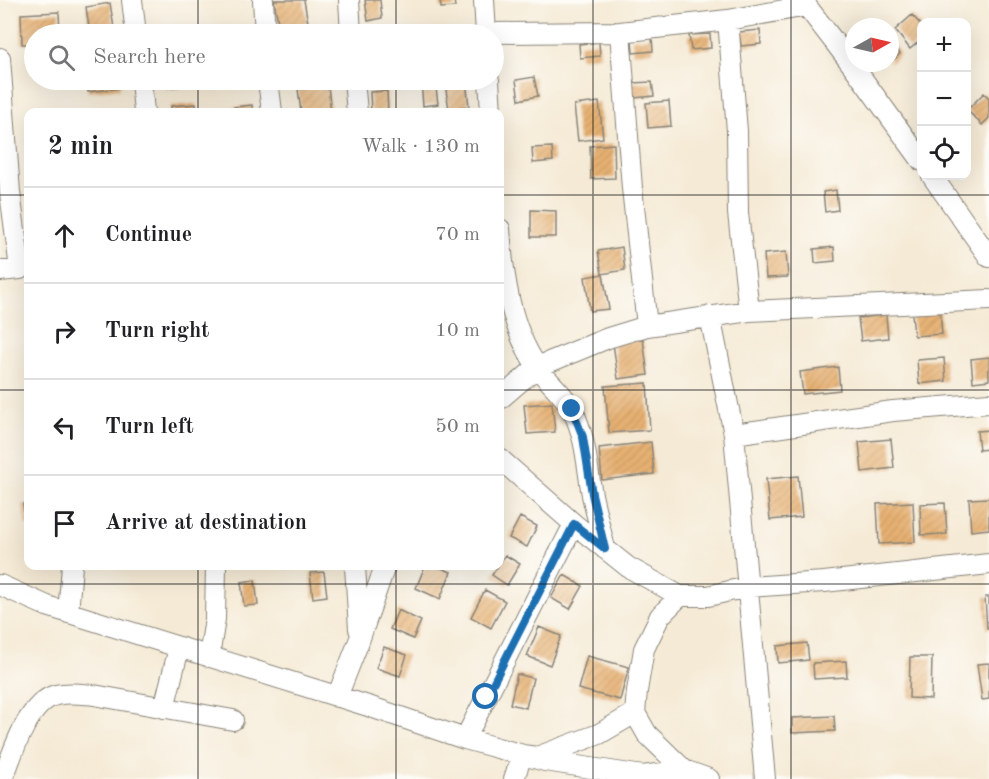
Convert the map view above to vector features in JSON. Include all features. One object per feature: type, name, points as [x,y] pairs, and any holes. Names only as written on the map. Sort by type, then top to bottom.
[{"type":"street","points":[[132,0],[135,24]]},
{"type":"street","points":[[263,0],[264,24]]},
{"type":"street","points":[[349,0],[350,24]]},
{"type":"street","points":[[484,0],[485,24]]},
{"type":"street","points":[[504,34],[620,32],[728,20],[805,3],[856,69],[917,155]]},
{"type":"street","points":[[728,20],[736,120],[738,213],[748,311]]},
{"type":"street","points":[[620,32],[632,188],[647,326]]},
{"type":"street","points":[[0,57],[5,194],[16,271]]},
{"type":"street","points":[[142,90],[144,108]]},
{"type":"street","points":[[269,90],[272,108]]},
{"type":"street","points":[[355,90],[357,108]]},
{"type":"street","points":[[490,90],[491,108]]},
{"type":"street","points":[[935,180],[989,256]]},
{"type":"street","points":[[504,269],[513,315],[522,342],[537,367],[572,409],[583,437],[592,494],[605,549]]},
{"type":"street","points":[[504,396],[537,367],[608,338],[647,326],[748,311],[989,300]]},
{"type":"street","points":[[710,316],[734,434],[765,779]]},
{"type":"street","points":[[734,434],[893,411],[989,404]]},
{"type":"street","points":[[504,463],[574,524],[628,567],[680,596],[708,596],[747,587],[824,582],[989,564]]},
{"type":"street","points":[[465,740],[574,524]]},
{"type":"street","points":[[68,613],[72,570]]},
{"type":"street","points":[[209,657],[215,619],[216,570]]},
{"type":"street","points":[[355,570],[359,641]]},
{"type":"street","points":[[337,697],[384,570]]},
{"type":"street","points":[[0,585],[68,613],[337,697],[465,740],[586,768],[643,776],[684,770]]},
{"type":"street","points":[[680,596],[660,616],[644,649],[635,713],[647,734],[684,770],[709,779]]},
{"type":"street","points":[[164,708],[179,648]]},
{"type":"street","points":[[3,779],[20,734],[38,706],[54,696],[70,693],[94,695],[233,720]]},
{"type":"street","points":[[522,755],[537,757],[599,734],[635,713]]},
{"type":"street","points":[[514,779],[522,755]]},
{"type":"building","points":[[274,0],[304,0],[308,23],[278,24]]},
{"type":"building","points":[[365,0],[380,0],[382,18],[368,21]]},
{"type":"building","points":[[440,0],[454,0],[455,7],[441,8]]},
{"type":"building","points":[[110,3],[113,24],[89,24],[86,7]]},
{"type":"building","points":[[59,12],[60,24],[24,24],[24,44],[22,44],[21,14]]},
{"type":"building","points":[[912,15],[917,20],[917,43],[910,49],[899,35],[899,26]]},
{"type":"building","points":[[760,30],[761,44],[741,46],[739,32]]},
{"type":"building","points":[[710,34],[711,48],[691,50],[689,35]]},
{"type":"building","points":[[652,37],[653,51],[633,53],[632,39]]},
{"type":"building","points":[[599,42],[600,56],[580,58],[579,44]]},
{"type":"building","points":[[534,77],[538,96],[519,100],[516,80]]},
{"type":"building","points":[[652,82],[654,96],[634,98],[632,83]]},
{"type":"building","points":[[298,90],[328,90],[331,108],[300,108]]},
{"type":"building","points":[[422,90],[436,90],[438,104],[423,106]]},
{"type":"building","points":[[446,90],[467,90],[469,106],[449,108]]},
{"type":"building","points":[[387,91],[388,108],[371,108],[370,92]]},
{"type":"building","points":[[984,93],[989,98],[989,118],[982,125],[971,114],[971,106]]},
{"type":"building","points":[[669,101],[671,126],[648,128],[646,103]]},
{"type":"building","points":[[599,102],[603,138],[578,141],[574,105]]},
{"type":"building","points":[[196,104],[196,108],[171,108],[171,106]]},
{"type":"building","points":[[252,105],[252,108],[234,108]]},
{"type":"building","points":[[614,144],[615,178],[591,179],[590,146]]},
{"type":"building","points":[[552,147],[553,161],[533,163],[532,148]]},
{"type":"building","points":[[836,190],[838,210],[825,212],[823,192]]},
{"type":"building","points":[[531,210],[556,211],[556,237],[531,237]]},
{"type":"building","points":[[622,247],[625,270],[602,274],[598,251]]},
{"type":"building","points":[[834,247],[835,261],[815,263],[814,249]]},
{"type":"building","points":[[786,252],[788,277],[766,278],[764,254]]},
{"type":"building","points":[[603,274],[609,309],[590,311],[585,277]]},
{"type":"building","points":[[940,311],[942,334],[914,336],[912,313]]},
{"type":"building","points":[[886,315],[888,338],[861,341],[858,318]]},
{"type":"building","points":[[643,339],[648,375],[618,379],[613,343]]},
{"type":"building","points":[[989,357],[989,380],[973,382],[971,359]]},
{"type":"building","points":[[944,358],[946,381],[919,384],[917,360]]},
{"type":"building","points":[[838,367],[840,390],[803,394],[800,372]]},
{"type":"building","points":[[647,383],[650,430],[609,433],[605,386]]},
{"type":"building","points":[[552,403],[555,432],[527,434],[524,405]]},
{"type":"building","points":[[989,430],[989,449],[979,450],[977,431]]},
{"type":"building","points":[[891,439],[894,468],[862,472],[859,442]]},
{"type":"building","points":[[651,442],[654,474],[602,480],[599,448]]},
{"type":"building","points":[[798,476],[802,517],[770,520],[766,479]]},
{"type":"building","points":[[989,498],[989,529],[971,531],[969,499]]},
{"type":"building","points":[[913,502],[915,542],[879,544],[877,504]]},
{"type":"building","points":[[945,503],[947,534],[921,535],[920,504]]},
{"type":"building","points":[[520,517],[537,526],[527,547],[509,538]]},
{"type":"building","points":[[505,555],[520,564],[507,585],[492,575],[495,570],[504,570]]},
{"type":"building","points":[[423,570],[451,572],[440,599],[416,588]]},
{"type":"building","points":[[324,572],[327,596],[313,598],[310,573]]},
{"type":"building","points":[[564,575],[583,586],[570,609],[551,598]]},
{"type":"building","points":[[255,580],[258,605],[244,606],[241,582]]},
{"type":"building","points":[[485,590],[505,601],[491,628],[471,617]]},
{"type":"building","points":[[985,597],[989,597],[989,629],[987,629]]},
{"type":"building","points":[[398,610],[421,621],[413,639],[390,629]]},
{"type":"building","points":[[539,627],[561,636],[550,665],[527,656]]},
{"type":"building","points":[[807,643],[809,660],[778,663],[777,646]]},
{"type":"building","points":[[384,647],[407,655],[400,676],[376,668]]},
{"type":"building","points":[[587,656],[629,667],[620,700],[578,689]]},
{"type":"building","points":[[910,657],[932,657],[931,699],[909,698]]},
{"type":"building","points":[[846,661],[847,677],[814,679],[813,663]]},
{"type":"building","points":[[989,663],[989,699],[982,700],[977,664]]},
{"type":"building","points":[[517,674],[533,678],[526,708],[510,704]]},
{"type":"building","points":[[834,716],[835,731],[792,733],[792,718]]},
{"type":"route","points":[[486,697],[574,524],[605,549],[592,494],[583,437],[572,409]]}]
